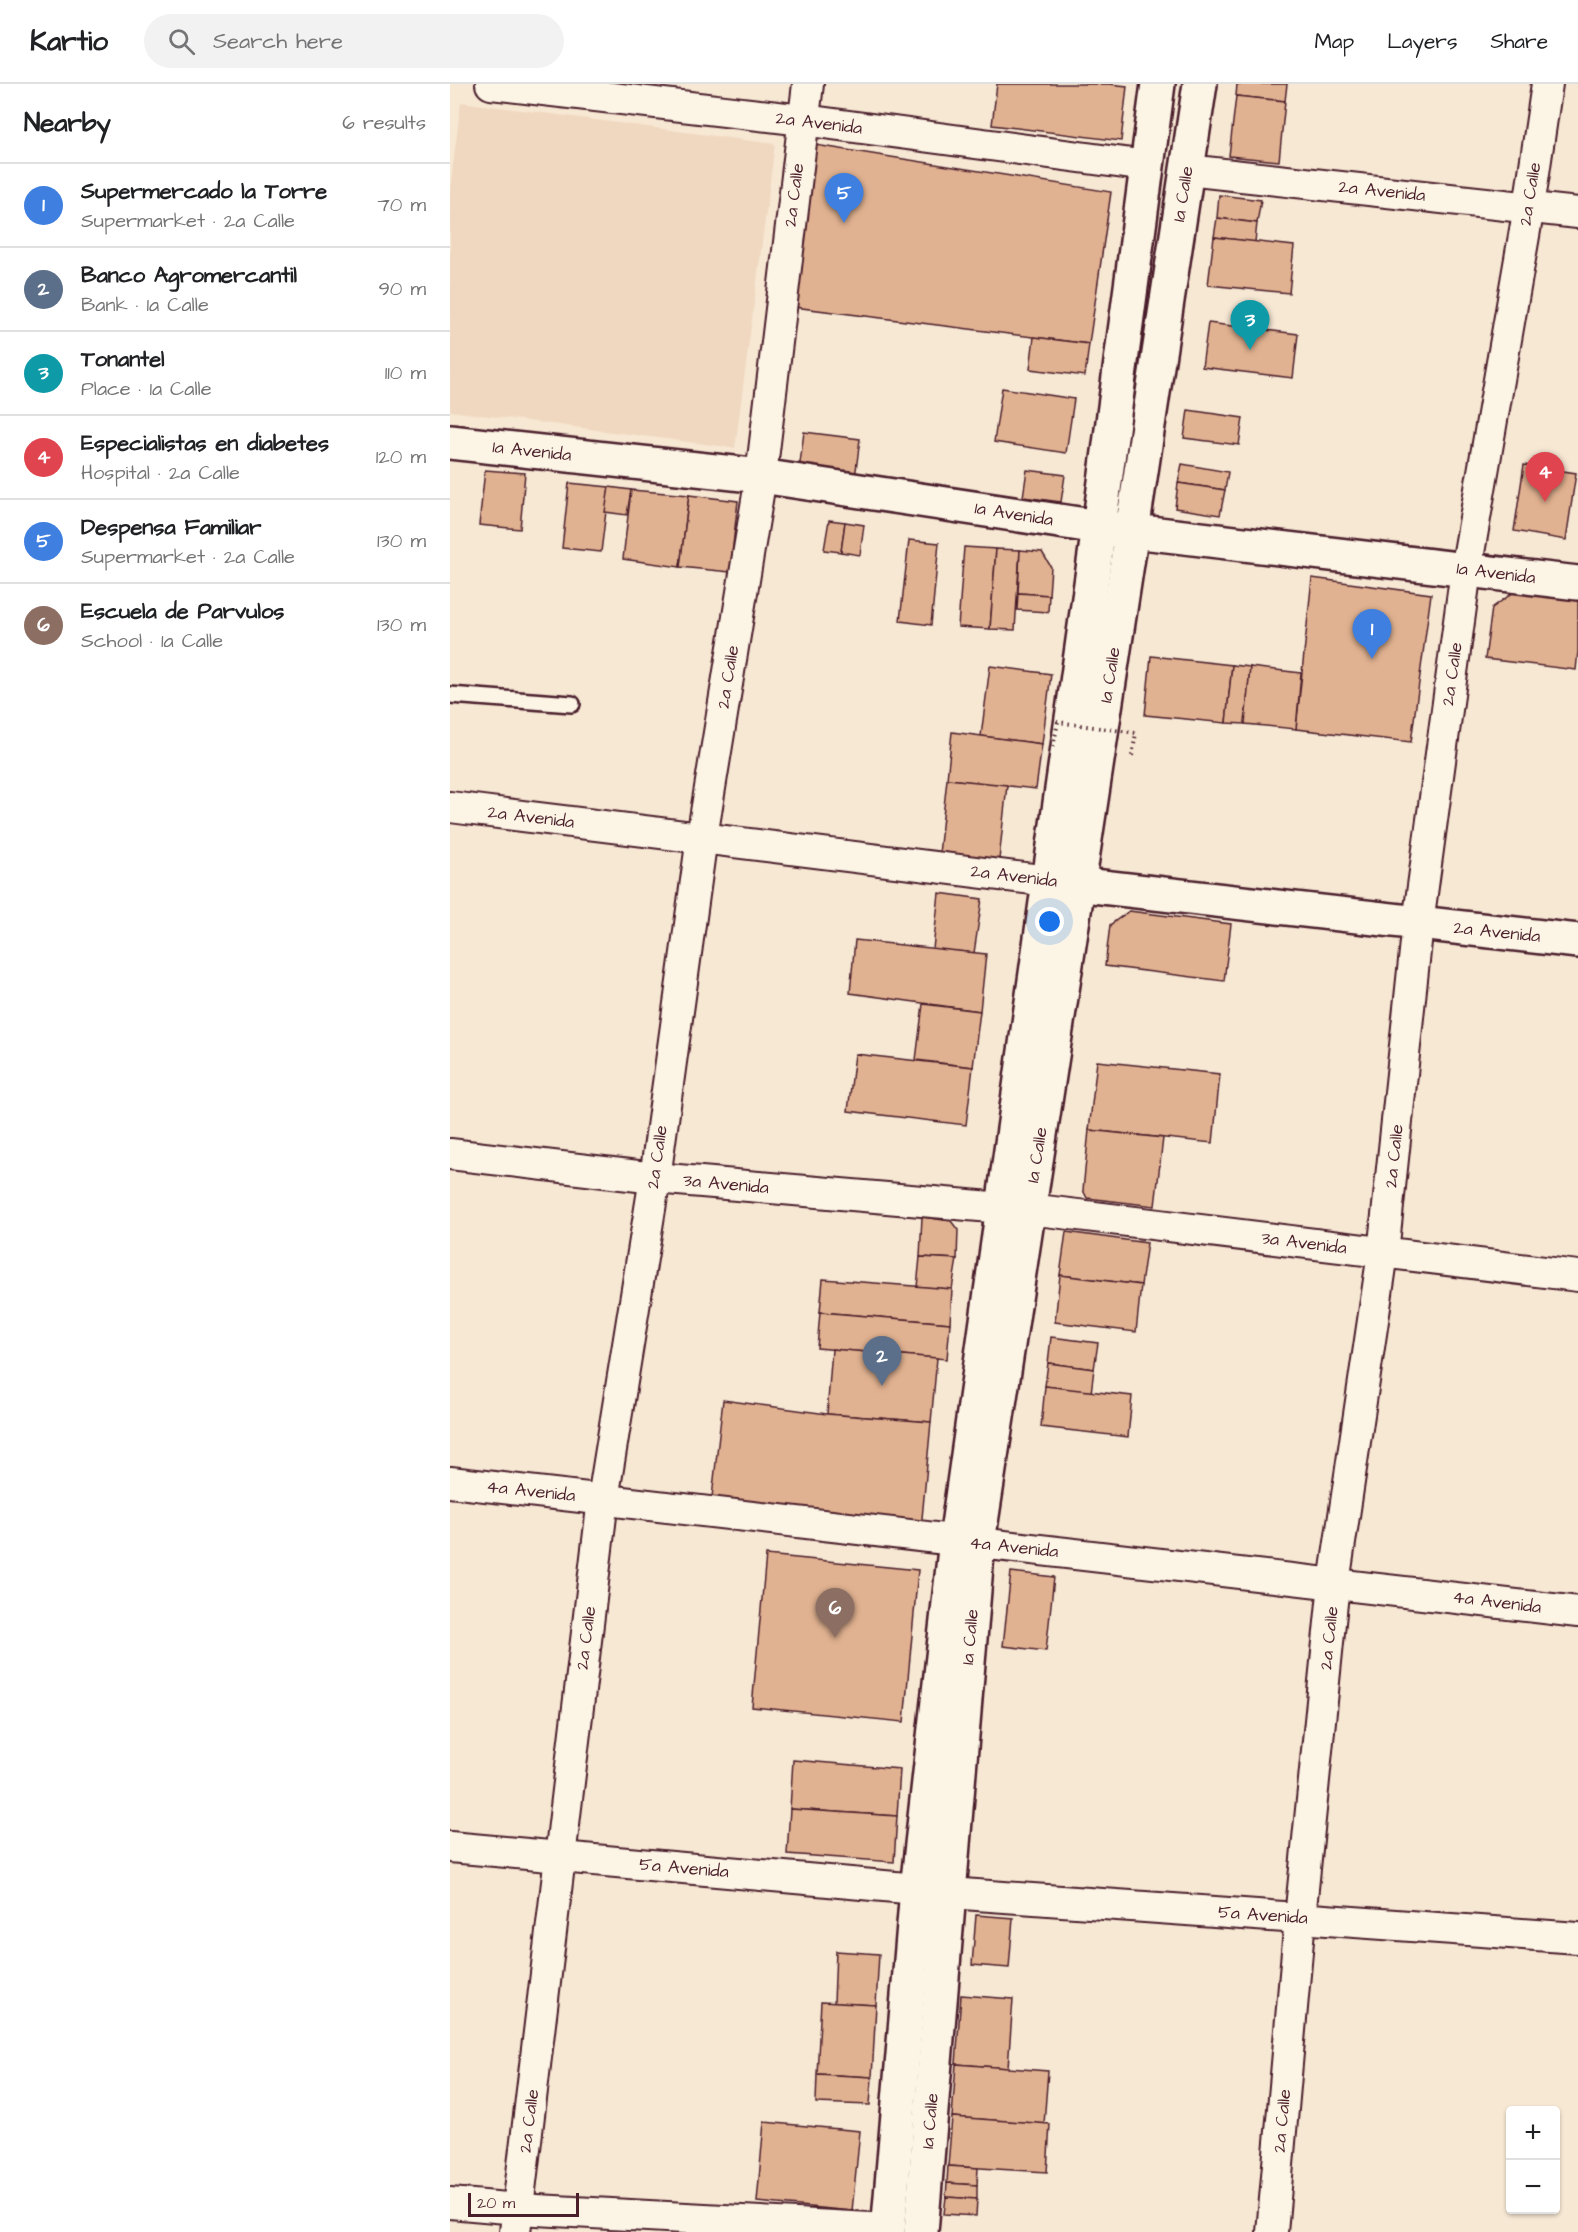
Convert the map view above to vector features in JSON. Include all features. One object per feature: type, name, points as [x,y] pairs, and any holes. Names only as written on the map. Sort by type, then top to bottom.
[{"type":"main road","name":"1a Calle","points":[[1064,882],[1099,527],[1158,84]]},
{"type":"main road","name":"1a Calle","points":[[888,2231],[933,1891],[967,1541],[1064,882],[1132,530],[1200,84]]},
{"type":"main road","name":"1a Avenida","points":[[450,442],[761,476],[1099,527],[1578,583]]},
{"type":"main road","name":"2a Avenida","points":[[1064,882],[1578,941]]},
{"type":"main road","name":"1a Calle","points":[[921,2232],[933,1891]]},
{"type":"street","name":"2a Avenida","points":[[491,84],[803,120],[1147,166]]},
{"type":"street","name":"2a Calle","points":[[517,2221],[603,1499],[655,1178],[702,837],[761,476],[808,84]]},
{"type":"street","name":"2a Calle","points":[[1272,2232],[1300,1918],[1334,1583],[1383,1253],[1418,923],[1466,570],[1529,207],[1547,84]]},
{"type":"street","name":"2a Avenida","points":[[1187,170],[1578,213]]},
{"type":"street","name":"2a Avenida","points":[[450,807],[1064,882]]},
{"type":"street","name":"3a Avenida","points":[[450,1154],[655,1178],[1016,1209],[1578,1276]]},
{"type":"street","name":"4a Avenida","points":[[450,1482],[1578,1612]]},
{"type":"street","name":"5a Avenida","points":[[450,1847],[933,1891],[1578,1938]]},
{"type":"street","points":[[450,2203],[517,2221],[888,2231]]},
{"type":"lane","points":[[450,695],[572,704]]},
{"type":"path","points":[[1053,747],[1058,722],[1136,733],[1132,756]]},
{"type":"shaded area","points":[[461,102],[775,144],[735,448],[450,411],[450,189]]},
{"type":"building","points":[[997,84],[1127,86],[1121,141],[992,125]]},
{"type":"building","points":[[1237,84],[1287,84],[1285,101],[1236,96]]},
{"type":"building","points":[[1236,96],[1285,101],[1279,161],[1229,156]]},
{"type":"building","points":[[809,144],[1111,192],[1089,344],[794,307]]},
{"type":"building","points":[[1219,195],[1261,200],[1257,223],[1217,218]]},
{"type":"building","points":[[1217,218],[1257,223],[1255,242],[1214,237]]},
{"type":"building","points":[[1214,237],[1294,246],[1289,293],[1208,285]]},
{"type":"building","points":[[1208,323],[1298,334],[1293,378],[1202,367]]},
{"type":"building","points":[[1034,337],[1089,344],[1085,376],[1030,369]]},
{"type":"building","points":[[1002,388],[1074,399],[1066,453],[994,442]]},
{"type":"building","points":[[1188,410],[1243,418],[1239,445],[1184,438]]},
{"type":"building","points":[[804,432],[860,439],[855,478],[799,471]]},
{"type":"building","points":[[1182,464],[1228,472],[1225,490],[1178,483]]},
{"type":"building","points":[[1524,465],[1576,473],[1566,540],[1514,531]]},
{"type":"building","points":[[485,470],[525,473],[520,529],[479,525]]},
{"type":"building","points":[[1027,470],[1065,475],[1061,502],[1023,497]]},
{"type":"building","points":[[569,483],[609,487],[601,552],[562,548]]},
{"type":"building","points":[[1178,483],[1225,490],[1220,515],[1175,508]]},
{"type":"building","points":[[609,487],[631,490],[627,515],[605,512]]},
{"type":"building","points":[[631,490],[689,495],[680,567],[623,559]]},
{"type":"building","points":[[689,495],[738,501],[730,572],[680,567]]},
{"type":"building","points":[[829,520],[845,522],[841,552],[824,550]]},
{"type":"building","points":[[845,522],[864,525],[860,555],[841,552]]},
{"type":"building","points":[[909,540],[939,543],[931,625],[900,621]]},
{"type":"building","points":[[964,547],[996,549],[990,629],[958,627]]},
{"type":"building","points":[[996,549],[1020,550],[1015,630],[990,629]]},
{"type":"building","points":[[1020,550],[1042,552],[1051,567],[1049,595],[1018,593]]},
{"type":"building","points":[[1312,578],[1431,594],[1411,742],[1296,729]]},
{"type":"building","points":[[1514,592],[1578,600],[1576,670],[1485,659],[1492,608]]},
{"type":"building","points":[[1018,593],[1049,595],[1048,612],[1017,610]]},
{"type":"building","points":[[1151,656],[1232,665],[1226,723],[1145,715]]},
{"type":"building","points":[[1232,665],[1250,667],[1245,724],[1226,723]]},
{"type":"building","points":[[990,666],[1051,674],[1042,744],[981,736]]},
{"type":"building","points":[[1250,667],[1301,673],[1296,729],[1245,724]]},
{"type":"building","points":[[952,732],[1042,744],[1036,789],[947,779]]},
{"type":"building","points":[[947,779],[1007,785],[999,860],[939,854]]},
{"type":"building","points":[[939,893],[982,899],[974,953],[933,949]]},
{"type":"building","points":[[1129,911],[1231,924],[1224,981],[1105,966],[1110,925]]},
{"type":"building","points":[[855,940],[986,954],[980,1011],[850,993]]},
{"type":"building","points":[[923,1004],[980,1011],[973,1067],[916,1060]]},
{"type":"building","points":[[855,1054],[973,1067],[966,1125],[848,1111]]},
{"type":"building","points":[[1097,1061],[1220,1074],[1213,1143],[1089,1130]]},
{"type":"building","points":[[1089,1130],[1163,1138],[1155,1206],[1087,1198],[1083,1190]]},
{"type":"building","points":[[922,1217],[951,1221],[958,1230],[957,1259],[920,1257]]},
{"type":"building","points":[[1066,1232],[1147,1243],[1141,1285],[1060,1275]]},
{"type":"building","points":[[920,1257],[957,1259],[952,1289],[917,1287]]},
{"type":"building","points":[[1060,1275],[1141,1285],[1136,1332],[1055,1322]]},
{"type":"building","points":[[823,1279],[952,1289],[950,1323],[820,1312]]},
{"type":"building","points":[[820,1312],[950,1323],[947,1359],[817,1348]]},
{"type":"building","points":[[1051,1337],[1098,1343],[1094,1369],[1048,1363]]},
{"type":"building","points":[[832,1349],[937,1358],[931,1422],[827,1414]]},
{"type":"building","points":[[1048,1363],[1094,1369],[1091,1393],[1045,1386]]},
{"type":"building","points":[[1045,1386],[1132,1396],[1128,1437],[1041,1427]]},
{"type":"building","points":[[723,1400],[827,1414],[931,1422],[921,1529],[711,1506]]},
{"type":"building","points":[[766,1555],[918,1570],[904,1722],[752,1707]]},
{"type":"building","points":[[1011,1572],[1054,1577],[1046,1651],[1003,1646]]},
{"type":"building","points":[[793,1760],[900,1769],[897,1816],[790,1809]]},
{"type":"building","points":[[790,1809],[897,1816],[894,1862],[787,1854]]},
{"type":"building","points":[[976,1915],[1013,1918],[1009,1968],[972,1965]]},
{"type":"building","points":[[836,1951],[879,1954],[876,2005],[834,2003]]},
{"type":"building","points":[[961,1995],[1013,1999],[1008,2068],[956,2064]]},
{"type":"building","points":[[821,2002],[876,2005],[872,2077],[817,2074]]},
{"type":"building","points":[[956,2064],[1048,2071],[1044,2124],[952,2117]]},
{"type":"building","points":[[817,2074],[872,2077],[870,2105],[816,2103]]},
{"type":"building","points":[[952,2117],[1050,2124],[1047,2172],[948,2166]]},
{"type":"building","points":[[764,2122],[860,2131],[852,2211],[757,2202]]},
{"type":"building","points":[[948,2166],[978,2168],[977,2185],[947,2183]]},
{"type":"building","points":[[947,2183],[977,2185],[977,2199],[946,2197]]},
{"type":"building","points":[[946,2197],[977,2199],[976,2216],[944,2214]]},
{"type":"place","name":"Despensa Familiar","points":[[844,223]]},
{"type":"place","name":"Tonantel","points":[[1250,350]]},
{"type":"place","name":"Especialistas en diabetes","points":[[1545,502]]},
{"type":"place","name":"Supermercado la Torre","points":[[1372,659]]},
{"type":"place","name":"Banco Agromercantil","points":[[882,1386]]},
{"type":"place","name":"Escuela de Parvulos","points":[[835,1638]]}]
